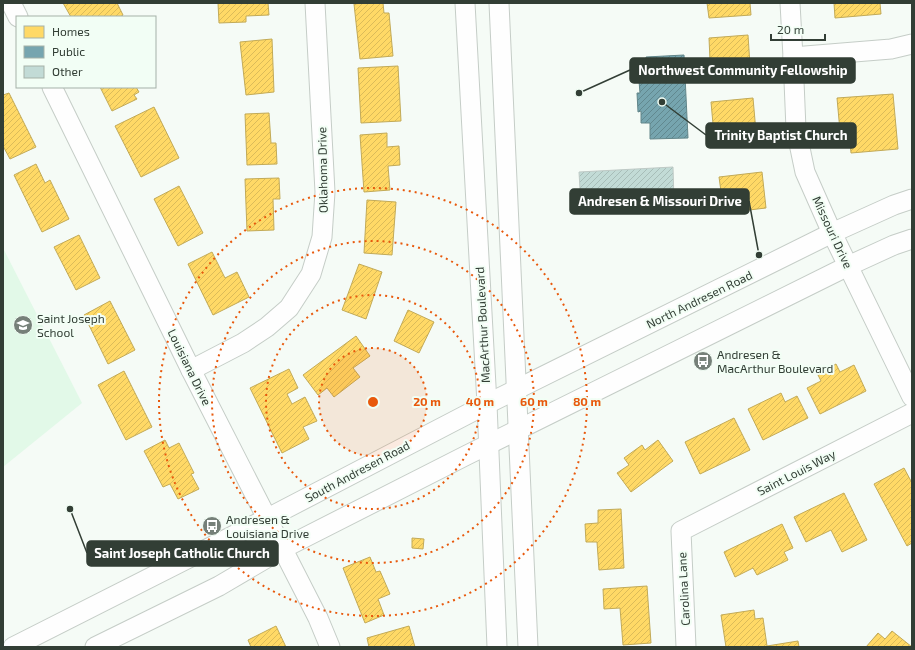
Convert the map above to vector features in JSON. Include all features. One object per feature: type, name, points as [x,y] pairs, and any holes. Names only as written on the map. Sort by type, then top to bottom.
[{"type":"street","points":[[11,3],[18,16]]},
{"type":"street","name":"Oklahoma Drive","points":[[191,370],[242,343],[268,327],[289,308],[311,274],[322,237],[325,192],[315,3]]},
{"type":"street","name":"MacArthur Boulevard","points":[[465,3],[487,404],[497,647]]},
{"type":"street","points":[[499,3],[528,647]]},
{"type":"street","name":"Missouri Drive","points":[[790,3],[796,129],[805,172],[832,233],[912,397]]},
{"type":"street","points":[[793,57],[891,49],[912,44]]},
{"type":"street","name":"Louisiana Drive","points":[[52,88],[191,370],[318,618],[330,647]]},
{"type":"street","name":"North Andresen Road","points":[[487,404],[832,233],[894,205],[912,199]]},
{"type":"street","points":[[95,647],[219,586],[282,549],[488,444],[848,266],[912,239]]},
{"type":"street","name":"South Andresen Road","points":[[13,647],[266,519],[487,404]]},
{"type":"street","name":"Saint Louis Way","points":[[680,530],[912,413]]},
{"type":"street","name":"Carolina Lane","points":[[680,530],[686,647]]},
{"type":"shaded area","name":"Saint Joseph School","points":[[3,248],[82,403],[3,467]]},
{"type":"building: Homes","points":[[63,3],[117,3],[123,15],[122,16],[70,16]]},
{"type":"building: Homes","points":[[218,3],[268,3],[269,15],[246,16],[246,22],[219,23]]},
{"type":"building: Homes","points":[[383,3],[384,13],[389,13],[393,56],[360,59],[354,4]]},
{"type":"building: Homes","points":[[707,3],[750,3],[751,15],[709,18]]},
{"type":"building: Homes","points":[[834,3],[880,3],[881,14],[835,18]]},
{"type":"building: Homes","points":[[748,35],[751,80],[711,82],[709,38]]},
{"type":"building: Homes","points":[[272,39],[274,92],[246,95],[240,42]]},
{"type":"building: Homes","points":[[398,66],[401,121],[361,123],[358,68]]},
{"type":"building: Homes","points":[[100,88],[137,88],[139,92],[134,95],[137,99],[112,111]]},
{"type":"building: Homes","points":[[9,93],[36,147],[10,159],[3,146],[3,95]]},
{"type":"building: Homes","points":[[893,94],[898,149],[851,153],[850,141],[841,142],[837,98]]},
{"type":"building: Homes","points":[[753,98],[757,143],[715,146],[711,102]]},
{"type":"building: Homes","points":[[154,107],[179,158],[141,177],[115,126]]},
{"type":"building: Homes","points":[[269,113],[271,143],[276,143],[277,164],[247,165],[245,114]]},
{"type":"building: Homes","points":[[387,133],[387,147],[399,146],[400,165],[388,166],[390,190],[364,192],[360,135]]},
{"type":"building: Homes","points":[[36,164],[45,183],[50,180],[69,219],[42,232],[14,175]]},
{"type":"building: Homes","points":[[762,172],[766,208],[724,213],[719,177]]},
{"type":"building: Homes","points":[[279,178],[280,199],[273,199],[274,230],[247,231],[245,179]]},
{"type":"building: Homes","points":[[179,186],[203,233],[178,246],[154,199]]},
{"type":"building: Homes","points":[[367,200],[396,202],[392,255],[364,253]]},
{"type":"building: Homes","points":[[79,235],[100,278],[76,290],[54,247]]},
{"type":"building: Homes","points":[[212,252],[225,278],[237,272],[249,297],[213,315],[188,264]]},
{"type":"building: Homes","points":[[359,264],[382,272],[366,319],[342,310]]},
{"type":"building: Homes","points":[[110,301],[135,350],[108,364],[84,315]]},
{"type":"building: Homes","points":[[408,310],[434,322],[419,353],[394,341]]},
{"type":"building: Homes","points":[[356,336],[370,356],[353,368],[360,377],[334,397],[327,388],[318,395],[303,375]]},
{"type":"building: Homes","points":[[836,364],[840,372],[854,365],[866,391],[820,414],[807,388],[821,381],[817,373]]},
{"type":"building: Homes","points":[[289,369],[298,388],[287,394],[292,404],[305,397],[317,421],[303,427],[309,439],[282,453],[250,388]]},
{"type":"building: Homes","points":[[124,371],[152,427],[126,440],[98,385]]},
{"type":"building: Homes","points":[[781,393],[785,402],[797,396],[808,418],[763,440],[748,409]]},
{"type":"building: Homes","points":[[734,418],[750,450],[700,474],[685,442]]},
{"type":"building: Homes","points":[[165,440],[169,448],[179,443],[194,473],[191,474],[199,489],[178,499],[170,484],[163,487],[144,451]]},
{"type":"building: Homes","points":[[658,440],[673,461],[631,492],[617,473],[629,465],[624,458],[642,445],[645,450]]},
{"type":"building: Homes","points":[[904,468],[912,483],[912,543],[907,546],[874,484]]},
{"type":"building: Homes","points":[[844,493],[867,540],[842,552],[831,530],[806,542],[794,517]]},
{"type":"building: Homes","points":[[621,509],[624,568],[599,570],[597,542],[586,542],[585,524],[598,523],[598,510]]},
{"type":"building: Homes","points":[[782,524],[793,548],[784,552],[788,560],[757,575],[753,568],[735,577],[724,552]]},
{"type":"building: Homes","points":[[412,538],[424,539],[423,549],[412,548]]},
{"type":"building: Homes","points":[[370,557],[376,572],[380,571],[390,594],[378,599],[384,615],[365,623],[343,568]]},
{"type":"building: Homes","points":[[647,586],[651,643],[623,645],[620,608],[604,609],[603,589]]},
{"type":"building: Homes","points":[[754,610],[755,619],[763,618],[767,646],[798,641],[799,647],[726,647],[721,615]]},
{"type":"building: Homes","points":[[276,626],[286,647],[251,647],[248,640]]},
{"type":"building: Homes","points":[[409,626],[415,647],[369,647],[367,638]]},
{"type":"building: Homes","points":[[892,631],[912,647],[866,647],[878,633],[885,639]]},
{"type":"building: Public","points":[[684,55],[688,138],[650,139],[650,123],[641,123],[641,111],[638,112],[637,93],[640,93],[639,81],[647,81],[646,57]]},
{"type":"building: Other","points":[[673,167],[674,202],[581,206],[579,172]]},
{"type":"place","name":"Northwest Community Fellowship","points":[[579,93]]},
{"type":"place","name":"Trinity Baptist Church","points":[[662,102]]},
{"type":"place","name":"Andresen & Missouri Drive","points":[[759,255]]},
{"type":"place","name":"Saint Joseph School","points":[[23,325]]},
{"type":"place","name":"Andresen & MacArthur Boulevard","points":[[703,361]]},
{"type":"place","name":"Saint Joseph Catholic Church","points":[[70,509]]},
{"type":"place","name":"Andresen & Louisiana Drive","points":[[212,526]]}]
